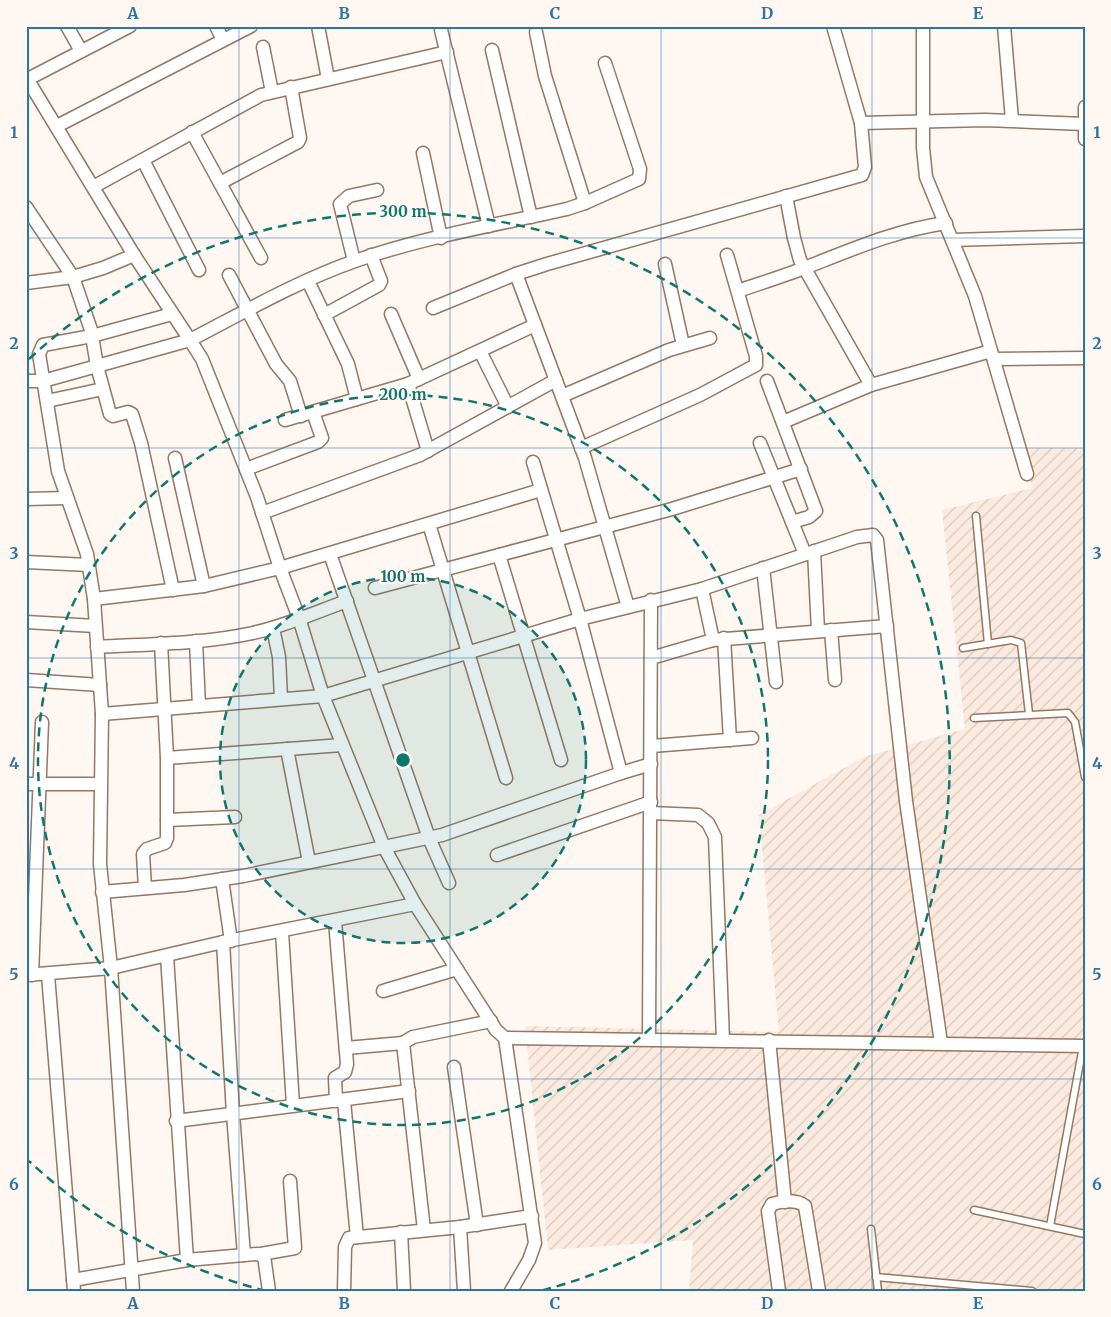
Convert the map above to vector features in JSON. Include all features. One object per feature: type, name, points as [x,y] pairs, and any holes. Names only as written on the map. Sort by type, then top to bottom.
[{"type":"street","points":[[67,26],[82,51]]},
{"type":"street","points":[[130,26],[27,79],[134,255],[202,359],[262,513],[299,618],[323,696],[384,847],[415,904],[499,1034],[505,1038],[649,1038],[1084,1046]]},
{"type":"street","points":[[216,26],[223,40]]},
{"type":"street","points":[[57,126],[251,26]]},
{"type":"street","points":[[318,26],[328,79]]},
{"type":"street","points":[[433,308],[516,274],[628,239],[862,175],[865,167],[861,123],[833,26]]},
{"type":"street","points":[[923,26],[924,122],[922,148],[926,177],[975,296],[1027,474]]},
{"type":"street","points":[[1004,26],[1012,120]]},
{"type":"street","points":[[441,30],[490,226]]},
{"type":"street","points":[[536,32],[545,76],[585,203]]},
{"type":"street","points":[[263,47],[272,92]]},
{"type":"street","points":[[492,50],[531,217]]},
{"type":"street","points":[[93,187],[261,95],[447,52]]},
{"type":"street","points":[[26,381],[43,381],[190,340],[308,281],[354,261],[585,203],[634,182],[641,175],[605,63]]},
{"type":"street","points":[[220,183],[298,142],[300,138],[291,87]]},
{"type":"street","points":[[1085,107],[1085,139]]},
{"type":"street","points":[[861,123],[1012,120],[1084,124]]},
{"type":"street","points":[[192,132],[262,258]]},
{"type":"street","points":[[423,153],[441,238]]},
{"type":"street","points":[[143,160],[199,270]]},
{"type":"street","points":[[354,261],[340,204],[349,196],[377,190]]},
{"type":"street","points":[[786,196],[794,238],[805,268],[872,385]]},
{"type":"street","points":[[26,207],[73,277],[92,336],[97,366],[110,414],[113,416],[128,412],[135,421],[173,590]]},
{"type":"street","points":[[738,291],[805,268],[884,236],[920,226],[946,222]]},
{"type":"street","points":[[953,240],[1085,236]]},
{"type":"street","points":[[26,283],[73,277],[103,268],[134,255]]},
{"type":"street","points":[[581,448],[700,396],[756,365],[756,356],[727,255]]},
{"type":"street","points":[[324,315],[379,285],[381,282],[371,256]]},
{"type":"street","points":[[665,264],[683,345]]},
{"type":"street","points":[[516,274],[581,448],[628,606]]},
{"type":"street","points":[[229,275],[276,364],[290,381],[307,414],[321,432],[322,438],[318,442],[246,469]]},
{"type":"street","points":[[308,281],[348,364],[357,400]]},
{"type":"street","points":[[133,1291],[130,1271],[111,968],[102,892],[100,784],[102,714],[94,599],[90,565],[58,471],[40,354],[43,345],[92,336],[172,314]]},
{"type":"street","points":[[391,314],[414,381],[428,451]]},
{"type":"street","points":[[285,420],[357,400],[414,381],[535,325]]},
{"type":"street","points":[[562,396],[683,345],[710,338]]},
{"type":"street","points":[[480,351],[508,407]]},
{"type":"street","points":[[783,422],[872,385],[992,355],[1085,358]]},
{"type":"street","points":[[262,513],[399,464],[428,451],[556,380]]},
{"type":"street","points":[[768,381],[816,511],[809,517],[792,522]]},
{"type":"street","points":[[47,401],[103,389]]},
{"type":"street","points":[[760,443],[792,522],[810,553],[818,631]]},
{"type":"street","points":[[175,458],[204,586]]},
{"type":"street","points":[[533,462],[580,620],[621,773]]},
{"type":"street","points":[[375,588],[672,509],[801,469]]},
{"type":"street","points":[[94,599],[204,586],[280,568],[541,490]]},
{"type":"street","points":[[26,498],[67,498]]},
{"type":"street","points":[[429,524],[506,778]]},
{"type":"street","points":[[102,714],[323,696],[628,606],[702,589],[862,536],[873,536],[877,540],[906,801],[941,1043]]},
{"type":"street","points":[[330,554],[372,681],[429,838],[449,882]]},
{"type":"street","points":[[499,555],[561,760]]},
{"type":"street","points":[[26,562],[90,565]]},
{"type":"street","points":[[763,568],[776,682]]},
{"type":"street","points":[[702,589],[718,639],[730,740]]},
{"type":"street","points":[[649,1038],[652,764],[651,600]]},
{"type":"street","points":[[97,647],[196,641],[237,636],[273,628],[347,601]]},
{"type":"street","points":[[26,622],[96,626]]},
{"type":"street","points":[[651,658],[718,639],[887,626]]},
{"type":"street","points":[[273,628],[279,657],[281,699]]},
{"type":"street","points":[[832,630],[835,680]]},
{"type":"street","points":[[196,641],[199,706]]},
{"type":"street","points":[[145,888],[143,854],[147,849],[165,843],[167,838],[167,758],[161,643]]},
{"type":"street","points":[[26,680],[100,684]]},
{"type":"street","points":[[42,722],[32,784],[29,975],[48,975],[111,968],[227,942],[415,904]]},
{"type":"street","points":[[652,746],[752,738]]},
{"type":"street","points":[[167,758],[342,745]]},
{"type":"street","points":[[287,749],[309,862]]},
{"type":"street","points":[[102,892],[222,879],[442,836],[621,773],[652,764]]},
{"type":"street","points":[[32,784],[100,784]]},
{"type":"street","points":[[497,855],[651,808],[698,815],[712,828],[716,856],[723,1040]]},
{"type":"street","points":[[167,820],[234,817]]},
{"type":"street","points":[[222,879],[227,942],[233,1114],[244,1255]]},
{"type":"street","points":[[335,921],[347,1069],[335,1078],[340,1101],[357,1237]]},
{"type":"street","points":[[282,932],[293,1105]]},
{"type":"street","points":[[167,956],[176,1121],[187,1260]]},
{"type":"street","points":[[383,991],[457,969]]},
{"type":"street","points":[[48,975],[74,1285],[130,1271],[187,1260],[261,1254],[296,1248],[290,1181]]},
{"type":"street","points":[[346,1048],[403,1043],[414,1037],[491,1021]]},
{"type":"street","points":[[505,1038],[532,1216],[534,1243],[533,1252],[511,1291]]},
{"type":"street","points":[[769,1040],[785,1202]]},
{"type":"street","points":[[403,1043],[424,1230]]},
{"type":"street","points":[[454,1067],[477,1225]]},
{"type":"street","points":[[176,1121],[409,1091]]},
{"type":"street","points":[[779,1291],[768,1211],[772,1204],[785,1202],[802,1203],[807,1212],[819,1291]]},
{"type":"street","points":[[344,1291],[346,1242],[357,1237],[460,1228],[532,1216]]},
{"type":"street","points":[[460,1228],[464,1291]]},
{"type":"street","points":[[401,1232],[404,1291]]},
{"type":"street","points":[[261,1254],[265,1261],[269,1291]]},
{"type":"lane","points":[[976,516],[988,644]]},
{"type":"lane","points":[[963,648],[1011,640],[1021,643],[1029,714]]},
{"type":"lane","points":[[974,718],[1068,713],[1073,716],[1085,777]]},
{"type":"lane","points":[[1050,1226],[1084,1046]]},
{"type":"lane","points":[[974,1210],[1085,1234]]},
{"type":"lane","points":[[871,1230],[878,1291]]},
{"type":"lane","points":[[876,1277],[1032,1291]]},
{"type":"shaded area","points":[[1025,448],[1085,448],[1085,1291],[689,1291],[693,1240],[548,1250],[525,1026],[779,1032],[759,815],[864,757],[965,729],[942,510],[1032,488]]}]
